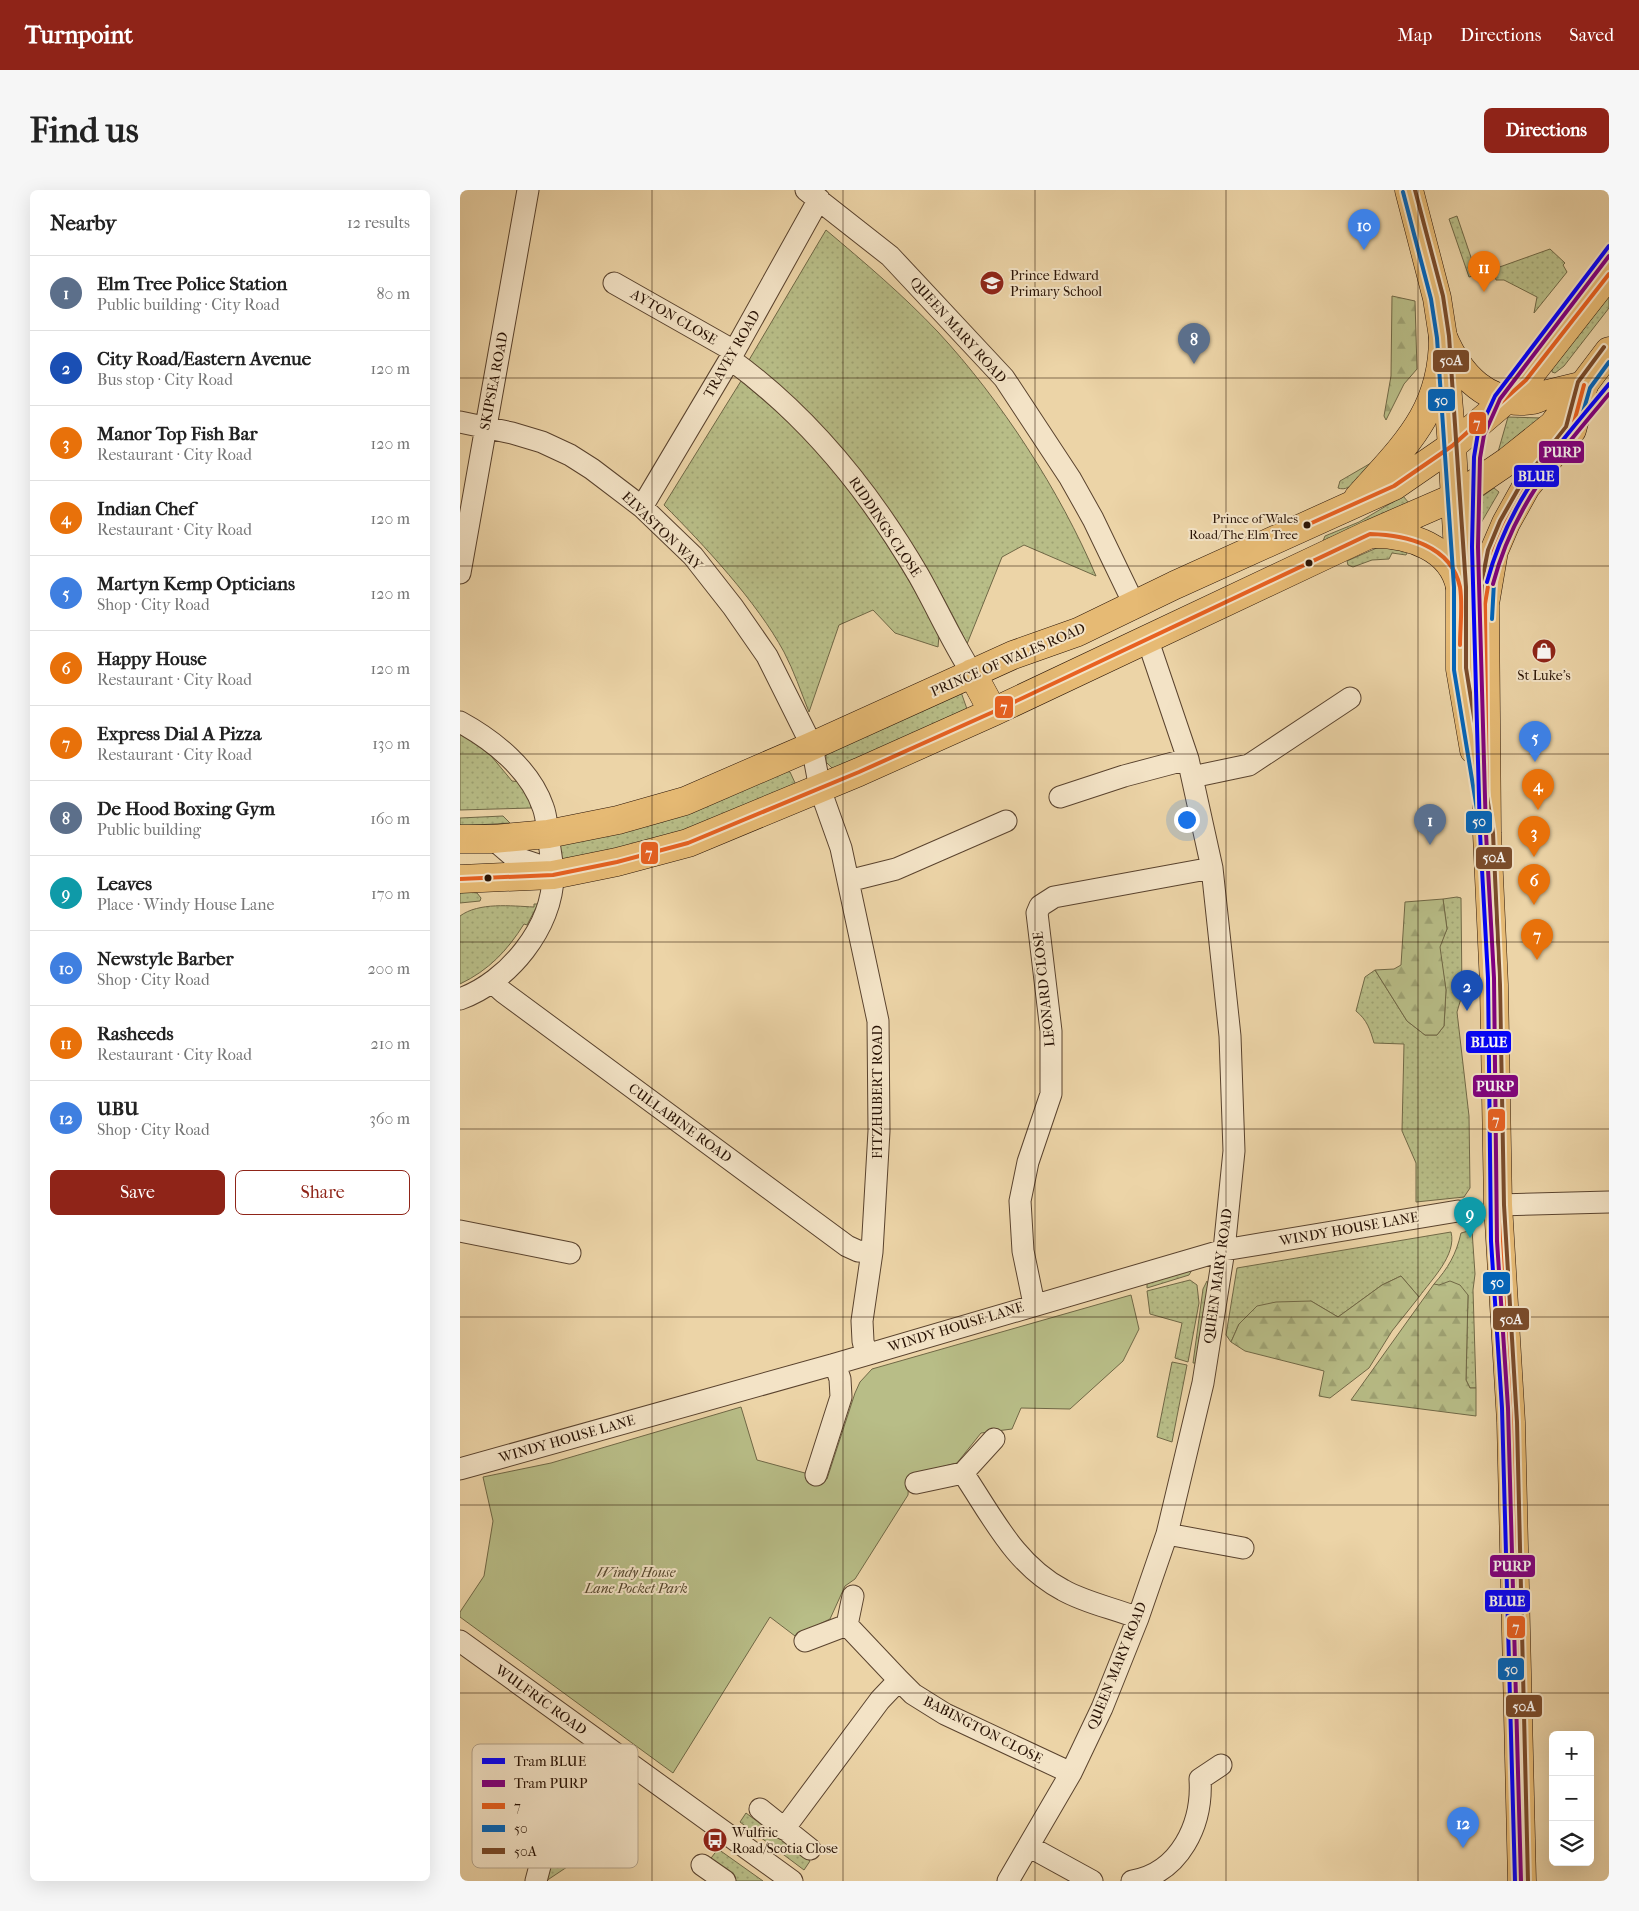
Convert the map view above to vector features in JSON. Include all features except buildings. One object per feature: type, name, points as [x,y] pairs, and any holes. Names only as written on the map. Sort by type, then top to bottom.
[{"type":"main road","points":[[1409,190],[1437,298],[1443,337],[1452,446],[1460,586],[1460,669],[1487,833]]},
{"type":"main road","name":"PRINCE OF WALES ROAD","points":[[460,839],[493,839],[548,834],[618,820],[685,801],[812,746],[1012,655],[1078,632],[1134,604],[1394,486],[1452,446],[1507,399],[1526,380],[1609,274]]},
{"type":"main road","points":[[1443,337],[1458,367],[1470,381],[1487,393],[1507,399],[1532,400],[1584,385]]},
{"type":"main road","points":[[1352,505],[1407,443],[1428,412],[1440,376],[1443,337]]},
{"type":"main road","points":[[460,880],[553,875],[617,862],[688,843],[820,789],[993,712],[1370,534],[1455,497],[1508,462],[1553,424],[1609,351]]},
{"type":"main road","points":[[1522,1881],[1511,1422],[1498,1204],[1494,985],[1487,833],[1485,604],[1494,551],[1506,523],[1526,487],[1572,430],[1584,385]]},
{"type":"main road","points":[[1370,534],[1405,536],[1428,546],[1450,564],[1460,586]]},
{"type":"main road","points":[[972,673],[993,712]]},
{"type":"street","name":"SKIPSEA ROAD","points":[[460,573],[528,190]]},
{"type":"street","name":"TRAVEY ROAD","points":[[642,507],[732,355],[813,194]]},
{"type":"street","name":"QUEEN MARY ROAD","points":[[813,194],[890,256],[1004,378],[1070,478],[1093,519],[1134,604]]},
{"type":"street","name":"AYTON CLOSE","points":[[614,283],[732,355]]},
{"type":"street","name":"RIDDINGS CLOSE","points":[[732,355],[810,427],[863,490],[919,577],[955,646],[972,673]]},
{"type":"street","name":"ELVASTON WAY","points":[[460,422],[486,426],[542,442],[570,455],[592,468],[642,507],[693,556],[733,608],[767,656],[812,746]]},
{"type":"street","name":"QUEEN MARY ROAD","points":[[1008,1881],[1030,1847],[1071,1773],[1102,1708],[1138,1618],[1167,1534],[1203,1384],[1224,1250],[1234,1152],[1230,1036],[1212,868],[1190,768],[1148,640]]},
{"type":"street","points":[[1060,797],[1124,776],[1190,768],[1249,765],[1350,698]]},
{"type":"street","points":[[460,722],[499,748],[518,766],[543,807],[553,875],[549,901],[541,924],[525,949],[493,983],[460,999]]},
{"type":"street","name":"FITZHUBERT ROAD","points":[[812,746],[820,789],[841,848],[878,1021],[879,1131],[872,1252],[862,1321],[866,1354]]},
{"type":"street","points":[[848,881],[896,870],[1006,821]]},
{"type":"street","points":[[493,839],[514,857],[541,866],[553,875]]},
{"type":"street","name":"LEONARD CLOSE","points":[[1034,1304],[1022,1251],[1020,1202],[1028,1162],[1051,1094],[1051,1031],[1037,913],[1040,906],[1054,897],[1212,868]]},
{"type":"street","name":"CULLABINE ROAD","points":[[493,983],[847,1246],[858,1251],[872,1252]]},
{"type":"street","points":[[1498,1204],[1609,1202]]},
{"type":"street","name":"WINDY HOUSE LANE","points":[[460,1469],[834,1364],[1224,1250],[1458,1211]]},
{"type":"street","points":[[460,1232],[570,1253]]},
{"type":"street","points":[[816,1475],[841,1397],[840,1379],[834,1364]]},
{"type":"street","points":[[916,1483],[963,1473],[994,1439]]},
{"type":"street","points":[[963,1473],[1008,1542],[1022,1560],[1037,1574],[1063,1590],[1138,1618]]},
{"type":"street","points":[[1167,1534],[1243,1548]]},
{"type":"street","points":[[805,1641],[847,1624],[853,1596]]},
{"type":"street","name":"BABINGTON CLOSE","points":[[847,1624],[913,1694],[945,1714],[1071,1773]]},
{"type":"street","name":"WULFRIC ROAD","points":[[460,1641],[602,1744]]},
{"type":"street","points":[[784,1829],[874,1708],[899,1680]]},
{"type":"street","points":[[1132,1881],[1165,1876],[1194,1827],[1201,1794],[1200,1778],[1221,1765]]},
{"type":"street","name":"WULFRIC ROAD","points":[[638,1770],[792,1881]]},
{"type":"street","points":[[760,1809],[810,1849]]},
{"type":"street","points":[[1030,1847],[1092,1881]]},
{"type":"street","points":[[702,1865],[725,1881]]},
{"type":"street","points":[[536,1881],[539,1868]]},
{"type":"green space","points":[[1457,216],[1477,275],[1469,277],[1449,219]]},
{"type":"green space","points":[[826,230],[925,318],[984,387],[1047,479],[1096,576],[1024,545],[1002,557],[967,644],[917,553],[857,468],[789,394],[749,360]]},
{"type":"green space","points":[[1550,249],[1565,263],[1563,265],[1567,272],[1534,313],[1537,297],[1504,280],[1496,280],[1494,269]]},
{"type":"green space","points":[[1392,296],[1415,301],[1417,369],[1404,384],[1386,420],[1384,416],[1391,376]]},
{"type":"green space","points":[[1609,296],[1609,308],[1564,366],[1555,373],[1552,372],[1552,367]]},
{"type":"green space","points":[[741,381],[796,430],[843,483],[894,557],[939,635],[938,647],[895,633],[873,610],[839,625],[809,712],[784,652],[773,633],[729,575],[664,505]]},
{"type":"green space","points":[[1508,417],[1541,418],[1498,452]]},
{"type":"green space","points":[[1371,463],[1361,477],[1352,485],[1348,488],[1338,488],[1340,481]]},
{"type":"green space","points":[[1494,488],[1499,492],[1481,523],[1479,521],[1480,498]]},
{"type":"green space","points":[[1403,496],[1409,503],[1323,541],[1325,536],[1359,522]]},
{"type":"green space","points":[[1379,547],[1408,551],[1406,555],[1392,553],[1389,559],[1372,560],[1353,567],[1348,565],[1347,561]]},
{"type":"green space","points":[[961,692],[967,709],[833,769],[826,762],[826,754]]},
{"type":"green space","points":[[460,728],[487,751],[512,781],[521,782],[530,800],[531,808],[460,810]]},
{"type":"green space","points":[[784,771],[790,772],[796,785],[680,835],[557,863],[557,842]]},
{"type":"green space","points":[[503,816],[510,823],[460,826],[460,818]]},
{"type":"green space","points":[[460,891],[477,893],[481,898],[480,901],[460,903]]},
{"type":"green space","points":[[1461,898],[1462,995],[1457,1012],[1469,1116],[1470,1188],[1464,1197],[1416,1202],[1416,1163],[1402,1131],[1404,1044],[1374,1043],[1368,1025],[1356,1011],[1365,977],[1375,970],[1407,1021],[1425,1035],[1437,1035],[1444,1026],[1446,990],[1439,947],[1447,929],[1443,899]]},
{"type":"green space","points":[[1443,899],[1447,929],[1440,947],[1446,990],[1444,1026],[1437,1035],[1425,1035],[1407,1021],[1375,970],[1394,969],[1401,965],[1405,902]]},
{"type":"green space","points":[[534,904],[538,904],[527,925],[524,924],[504,951],[480,973],[460,984],[460,916],[486,907],[534,907]]},
{"type":"green space","points":[[1472,1230],[1475,1274],[1473,1290],[1476,1388],[1470,1388],[1466,1380],[1468,1295],[1434,1284],[1451,1261],[1461,1233]]},
{"type":"green space","points":[[1451,1232],[1452,1241],[1447,1258],[1419,1297],[1401,1276],[1382,1285],[1338,1317],[1311,1301],[1239,1324],[1231,1342],[1226,1335],[1237,1268]]},
{"type":"green space","points":[[1192,1270],[1189,1275],[1147,1288],[1147,1282]]},
{"type":"green space","points":[[1401,1276],[1419,1297],[1392,1331],[1369,1368],[1330,1398],[1319,1396],[1324,1371],[1245,1351],[1231,1342],[1239,1324],[1257,1306],[1276,1302],[1311,1301],[1338,1317],[1382,1285]]},
{"type":"green space","points":[[1190,1280],[1197,1285],[1199,1303],[1188,1362],[1175,1358],[1182,1323],[1150,1314],[1147,1291]]},
{"type":"green space","points":[[1207,1281],[1209,1285],[1197,1363],[1193,1363],[1203,1289]]},
{"type":"green space","points":[[1450,1281],[1460,1285],[1468,1295],[1466,1380],[1470,1388],[1476,1388],[1476,1416],[1351,1400],[1434,1284],[1439,1285]]},
{"type":"green space","name":"Windy House Lane Pocket Park","points":[[1131,1295],[1139,1329],[1123,1361],[1070,1409],[1021,1408],[1012,1429],[981,1433],[957,1463],[909,1475],[908,1495],[855,1579],[845,1586],[830,1619],[795,1636],[770,1617],[673,1773],[638,1747],[638,1744],[633,1744],[460,1617],[460,1612],[484,1576],[493,1521],[483,1477],[551,1463],[741,1407],[757,1460],[827,1479],[855,1393],[860,1382],[872,1369]]},
{"type":"green space","points":[[1172,1362],[1187,1365],[1172,1442],[1157,1437]]},
{"type":"green space","points":[[746,1813],[810,1861],[804,1870],[740,1822]]},
{"type":"green space","points":[[718,1849],[763,1881],[736,1881],[708,1862]]},
{"type":"green space","points":[[546,1868],[566,1868],[546,1881]]},
{"type":"tram line","name":"BLUE","points":[[1515,1881],[1502,1408],[1491,1241],[1488,978],[1480,833],[1472,547],[1474,457],[1478,433],[1495,396],[1609,246]]},
{"type":"tram line","name":"PURP","points":[[1521,1881],[1508,1408],[1497,1241],[1494,978],[1486,833],[1478,547],[1480,458],[1484,435],[1500,399],[1609,256]]},
{"type":"tram line","name":"BLUE","points":[[1487,582],[1496,552],[1521,500],[1553,453],[1609,384]]},
{"type":"tram line","name":"PURP","points":[[1493,584],[1502,555],[1525,505],[1555,460],[1609,394]]},
{"type":"transit line","name":"50A","points":[[1415,190],[1443,296],[1449,336],[1466,587],[1466,668],[1493,833],[1500,985],[1504,1205],[1517,1422],[1528,1881]]},
{"type":"transit line","name":"50","points":[[1403,192],[1431,299],[1437,338],[1454,587],[1454,670],[1481,834],[1488,985],[1492,1205],[1505,1422],[1516,1881]]},
{"type":"transit line","name":"7","points":[[1307,525],[1394,486],[1452,446],[1526,380],[1609,274]]},
{"type":"transit line","name":"50A","points":[[1480,619],[1482,581],[1488,550],[1500,521],[1521,484],[1566,427],[1578,382],[1604,347]]},
{"type":"transit line","name":"50","points":[[1492,619],[1494,582],[1500,553],[1512,526],[1531,491],[1577,433],[1590,388],[1609,362]]},
{"type":"transit line","name":"7","points":[[1522,1881],[1511,1422],[1498,1205],[1494,985],[1487,833],[1485,604],[1494,551],[1506,523],[1526,487],[1572,430],[1584,385]]},
{"type":"transit line","name":"7","points":[[460,879],[553,875],[617,862],[688,843],[859,772],[993,712],[1370,534],[1412,540],[1437,552],[1447,561],[1455,573],[1460,587],[1460,645]]},
{"type":"place","name":"Newstyle Barber","points":[[1364,250]]},
{"type":"place","name":"Prince Edward Primary School","points":[[992,283]]},
{"type":"place","name":"Rasheeds","points":[[1484,292]]},
{"type":"place","name":"De Hood Boxing Gym","points":[[1194,364]]},
{"type":"place","name":"Prince of Wales Road/The Elm Tree","points":[[1307,525]]},
{"type":"place","name":"St Luke's","points":[[1544,651]]},
{"type":"place","name":"Martyn Kemp Opticians","points":[[1535,762]]},
{"type":"place","name":"Indian Chef","points":[[1538,810]]},
{"type":"place","name":"Elm Tree Police Station","points":[[1430,845]]},
{"type":"place","name":"Manor Top Fish Bar","points":[[1534,857]]},
{"type":"place","name":"Happy House","points":[[1534,905]]},
{"type":"place","name":"Express Dial A Pizza","points":[[1537,960]]},
{"type":"place","name":"City Road/Eastern Avenue","points":[[1467,1011]]},
{"type":"place","name":"Leaves","points":[[1470,1238]]},
{"type":"place","name":"Wulfric Road/Scotia Close","points":[[715,1840]]},
{"type":"place","name":"UBU","points":[[1463,1848]]}]
